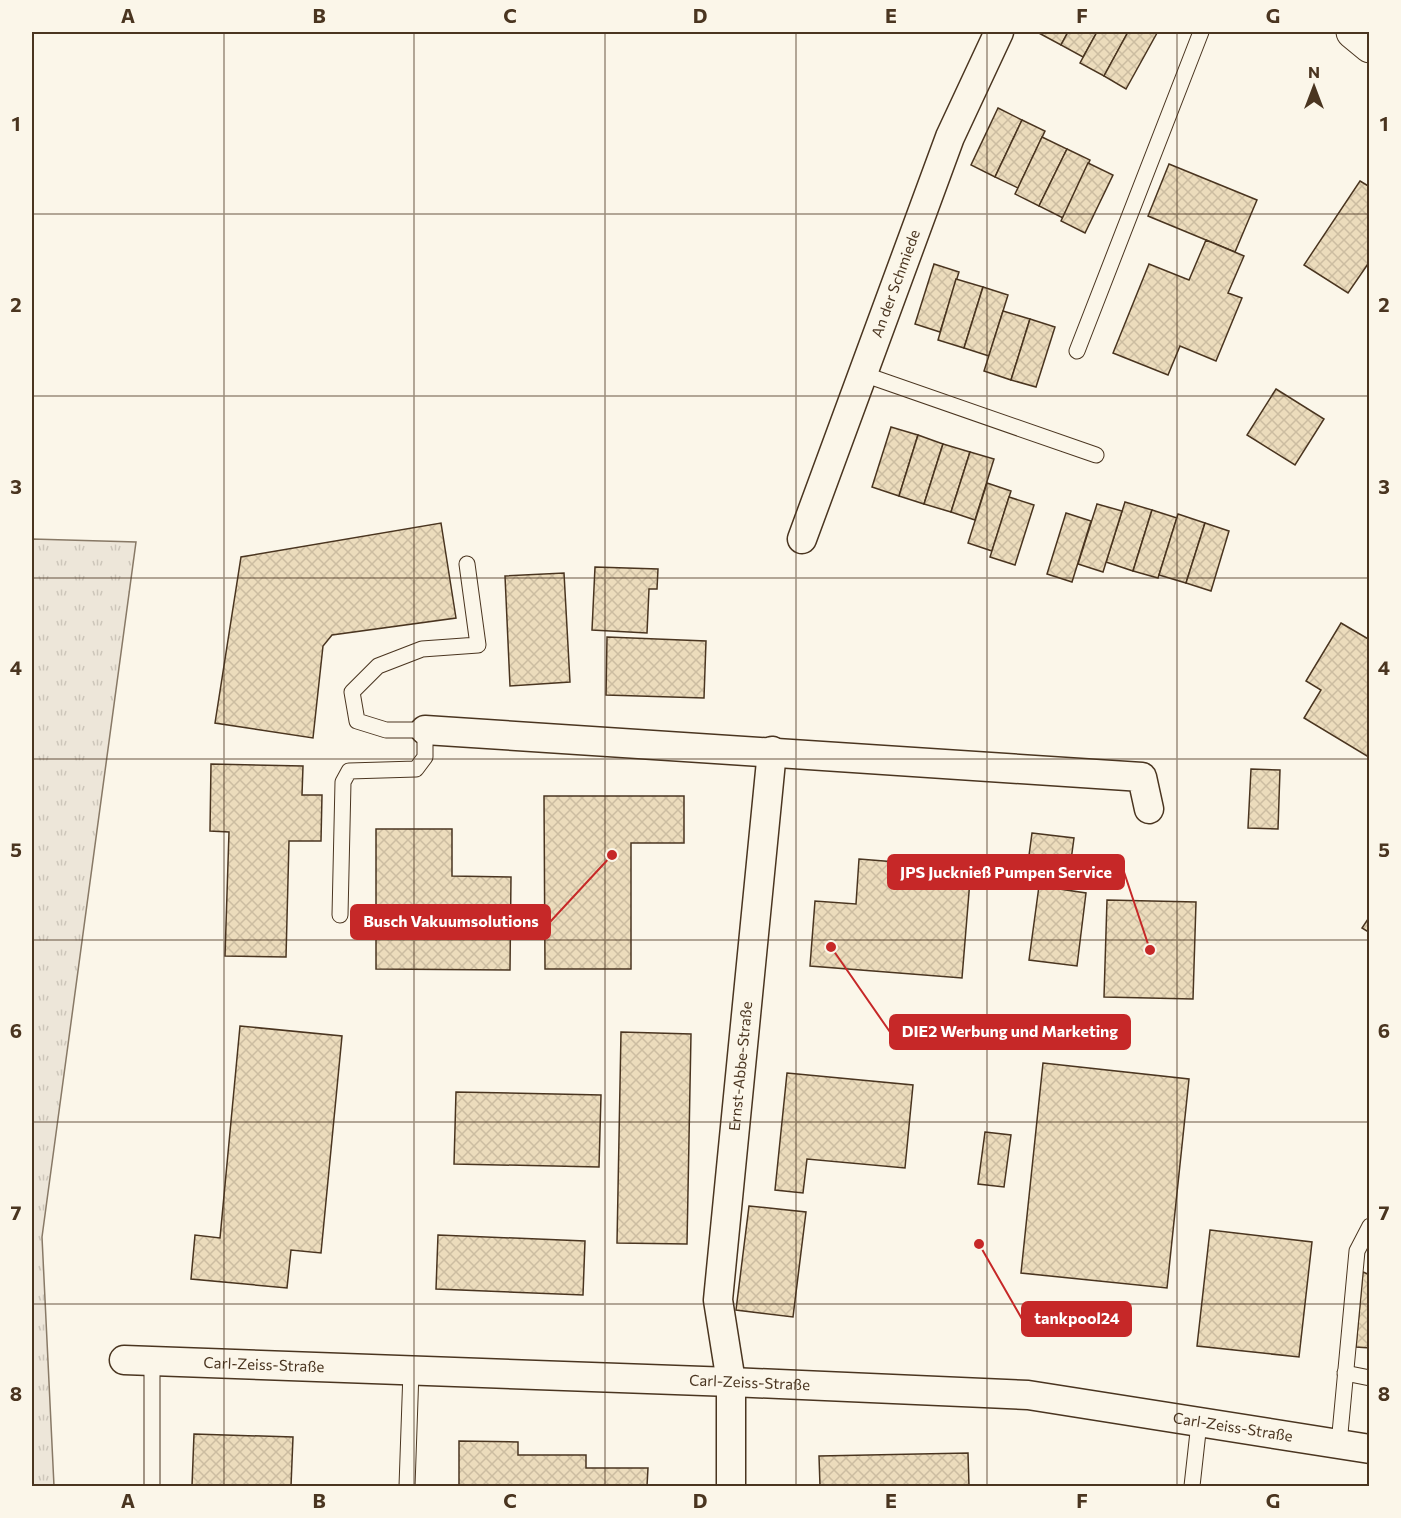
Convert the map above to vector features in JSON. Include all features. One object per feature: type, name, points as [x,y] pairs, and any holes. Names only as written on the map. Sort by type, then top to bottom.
[{"type":"main road","points":[[1353,32],[1370,46]]},
{"type":"street","name":"An der Schmiede","points":[[802,539],[950,137],[999,32]]},
{"type":"street","points":[[425,730],[1142,777],[1149,809]]},
{"type":"street","name":"Ernst-Abbe-Straße","points":[[731,1486],[731,1382],[718,1300],[771,751]]},
{"type":"street","name":"Carl-Zeiss-Straße","points":[[124,1360],[1028,1395],[1370,1449]]},
{"type":"lane","points":[[1077,351],[1201,32]]},
{"type":"lane","points":[[863,374],[1096,455]]},
{"type":"lane","points":[[340,915],[344,782],[349,771],[416,769],[425,757],[425,730],[386,730],[357,722],[352,692],[378,666],[422,649],[478,645],[467,564]]},
{"type":"lane","points":[[1339,1444],[1357,1251],[1370,1226]]},
{"type":"lane","points":[[152,1361],[152,1486]]},
{"type":"lane","points":[[407,1486],[411,1371]]},
{"type":"lane","points":[[1345,1373],[1370,1378]]},
{"type":"lane","points":[[1192,1486],[1199,1423]]},
{"type":"green space","points":[[32,539],[136,542],[42,1237],[54,1486],[32,1486]]},
{"type":"building","points":[[1037,32],[1068,32],[1061,45]]},
{"type":"building","points":[[1068,32],[1097,32],[1083,57],[1061,45]]},
{"type":"building","points":[[1097,32],[1128,32],[1104,76],[1080,63]]},
{"type":"building","points":[[1128,32],[1157,33],[1126,89],[1104,76]]},
{"type":"building","points":[[998,108],[1022,120],[995,177],[971,165]]},
{"type":"building","points":[[1022,120],[1045,131],[1018,188],[995,177]]},
{"type":"building","points":[[1042,137],[1067,149],[1039,206],[1015,194]]},
{"type":"building","points":[[1067,149],[1090,160],[1063,218],[1039,206]]},
{"type":"building","points":[[1088,163],[1113,175],[1085,233],[1061,221]]},
{"type":"building","points":[[1169,164],[1257,200],[1235,252],[1148,216]]},
{"type":"building","points":[[1360,181],[1370,187],[1370,261],[1348,293],[1304,265]]},
{"type":"building","points":[[1206,240],[1244,256],[1228,293],[1242,298],[1216,361],[1180,346],[1168,375],[1113,353],[1149,264],[1189,280]]},
{"type":"building","points":[[934,264],[959,272],[940,332],[915,324]]},
{"type":"building","points":[[956,279],[983,287],[964,348],[938,340]]},
{"type":"building","points":[[983,287],[1008,295],[989,356],[964,348]]},
{"type":"building","points":[[1003,311],[1030,319],[1011,380],[984,371]]},
{"type":"building","points":[[1030,319],[1055,327],[1036,387],[1011,380]]},
{"type":"building","points":[[1276,389],[1324,419],[1295,465],[1247,435]]},
{"type":"building","points":[[891,427],[918,435],[899,496],[872,487]]},
{"type":"building","points":[[918,435],[943,444],[924,504],[899,496]]},
{"type":"building","points":[[943,444],[970,452],[951,512],[924,504]]},
{"type":"building","points":[[970,452],[994,459],[975,520],[951,512]]},
{"type":"building","points":[[987,483],[1011,491],[992,551],[968,543]]},
{"type":"building","points":[[1009,497],[1034,505],[1015,565],[990,557]]},
{"type":"building","points":[[1125,502],[1152,510],[1133,571],[1106,562]]},
{"type":"building","points":[[1097,504],[1122,511],[1103,572],[1078,564]]},
{"type":"building","points":[[1152,510],[1177,518],[1158,578],[1133,571]]},
{"type":"building","points":[[1066,513],[1091,521],[1072,582],[1047,574]]},
{"type":"building","points":[[1178,514],[1205,523],[1186,583],[1159,575]]},
{"type":"building","points":[[441,523],[456,618],[332,635],[323,646],[313,738],[215,723],[241,557]]},
{"type":"building","points":[[1205,523],[1229,531],[1211,591],[1186,583]]},
{"type":"building","points":[[595,567],[658,569],[657,589],[649,589],[647,633],[592,630]]},
{"type":"building","points":[[564,573],[570,682],[510,686],[505,576]]},
{"type":"building","points":[[1341,623],[1370,640],[1370,752],[1367,756],[1304,718],[1321,690],[1306,681]]},
{"type":"building","points":[[607,637],[706,641],[704,698],[606,695]]},
{"type":"building","points":[[211,764],[303,766],[302,795],[322,795],[321,841],[289,841],[286,957],[225,956],[229,832],[210,831]]},
{"type":"building","points":[[1251,769],[1280,770],[1278,829],[1248,828]]},
{"type":"building","points":[[544,796],[684,796],[684,843],[631,843],[631,969],[545,969]]},
{"type":"building","points":[[376,829],[452,829],[452,876],[511,877],[510,970],[376,969]]},
{"type":"building","points":[[1032,833],[1074,838],[1067,890],[1025,885]]},
{"type":"building","points":[[859,859],[971,868],[962,978],[810,966],[815,901],[856,904]]},
{"type":"building","points":[[1039,886],[1086,893],[1077,966],[1029,960]]},
{"type":"building","points":[[1107,900],[1196,902],[1193,999],[1104,997]]},
{"type":"building","points":[[1370,916],[1370,933],[1362,928]]},
{"type":"building","points":[[240,1026],[342,1036],[321,1253],[291,1250],[287,1288],[191,1279],[195,1235],[220,1238]]},
{"type":"building","points":[[621,1032],[691,1034],[687,1244],[617,1243]]},
{"type":"building","points":[[1043,1063],[1189,1079],[1167,1288],[1021,1273]]},
{"type":"building","points":[[787,1073],[913,1085],[905,1168],[807,1159],[803,1193],[775,1190]]},
{"type":"building","points":[[456,1092],[601,1095],[599,1167],[454,1164]]},
{"type":"building","points":[[985,1132],[1011,1135],[1004,1187],[978,1184]]},
{"type":"building","points":[[749,1206],[806,1212],[793,1317],[736,1310]]},
{"type":"building","points":[[1210,1230],[1312,1242],[1299,1357],[1197,1346]]},
{"type":"building","points":[[438,1235],[585,1241],[583,1295],[436,1289]]},
{"type":"building","points":[[1363,1272],[1370,1275],[1370,1348],[1356,1347]]},
{"type":"building","points":[[194,1434],[293,1437],[291,1486],[192,1486]]},
{"type":"building","points":[[459,1441],[518,1442],[518,1455],[586,1455],[586,1468],[648,1468],[647,1486],[459,1486]]},
{"type":"building","points":[[968,1453],[969,1486],[820,1486],[819,1456]]},
{"type":"place","name":"Busch Vakuumsolutions","points":[[612,855]]},
{"type":"place","name":"DIE2 Werbung und Marketing","points":[[831,947]]},
{"type":"place","name":"JPS Jucknieß Pumpen Service","points":[[1150,950]]},
{"type":"place","name":"tankpool24","points":[[979,1244]]}]
